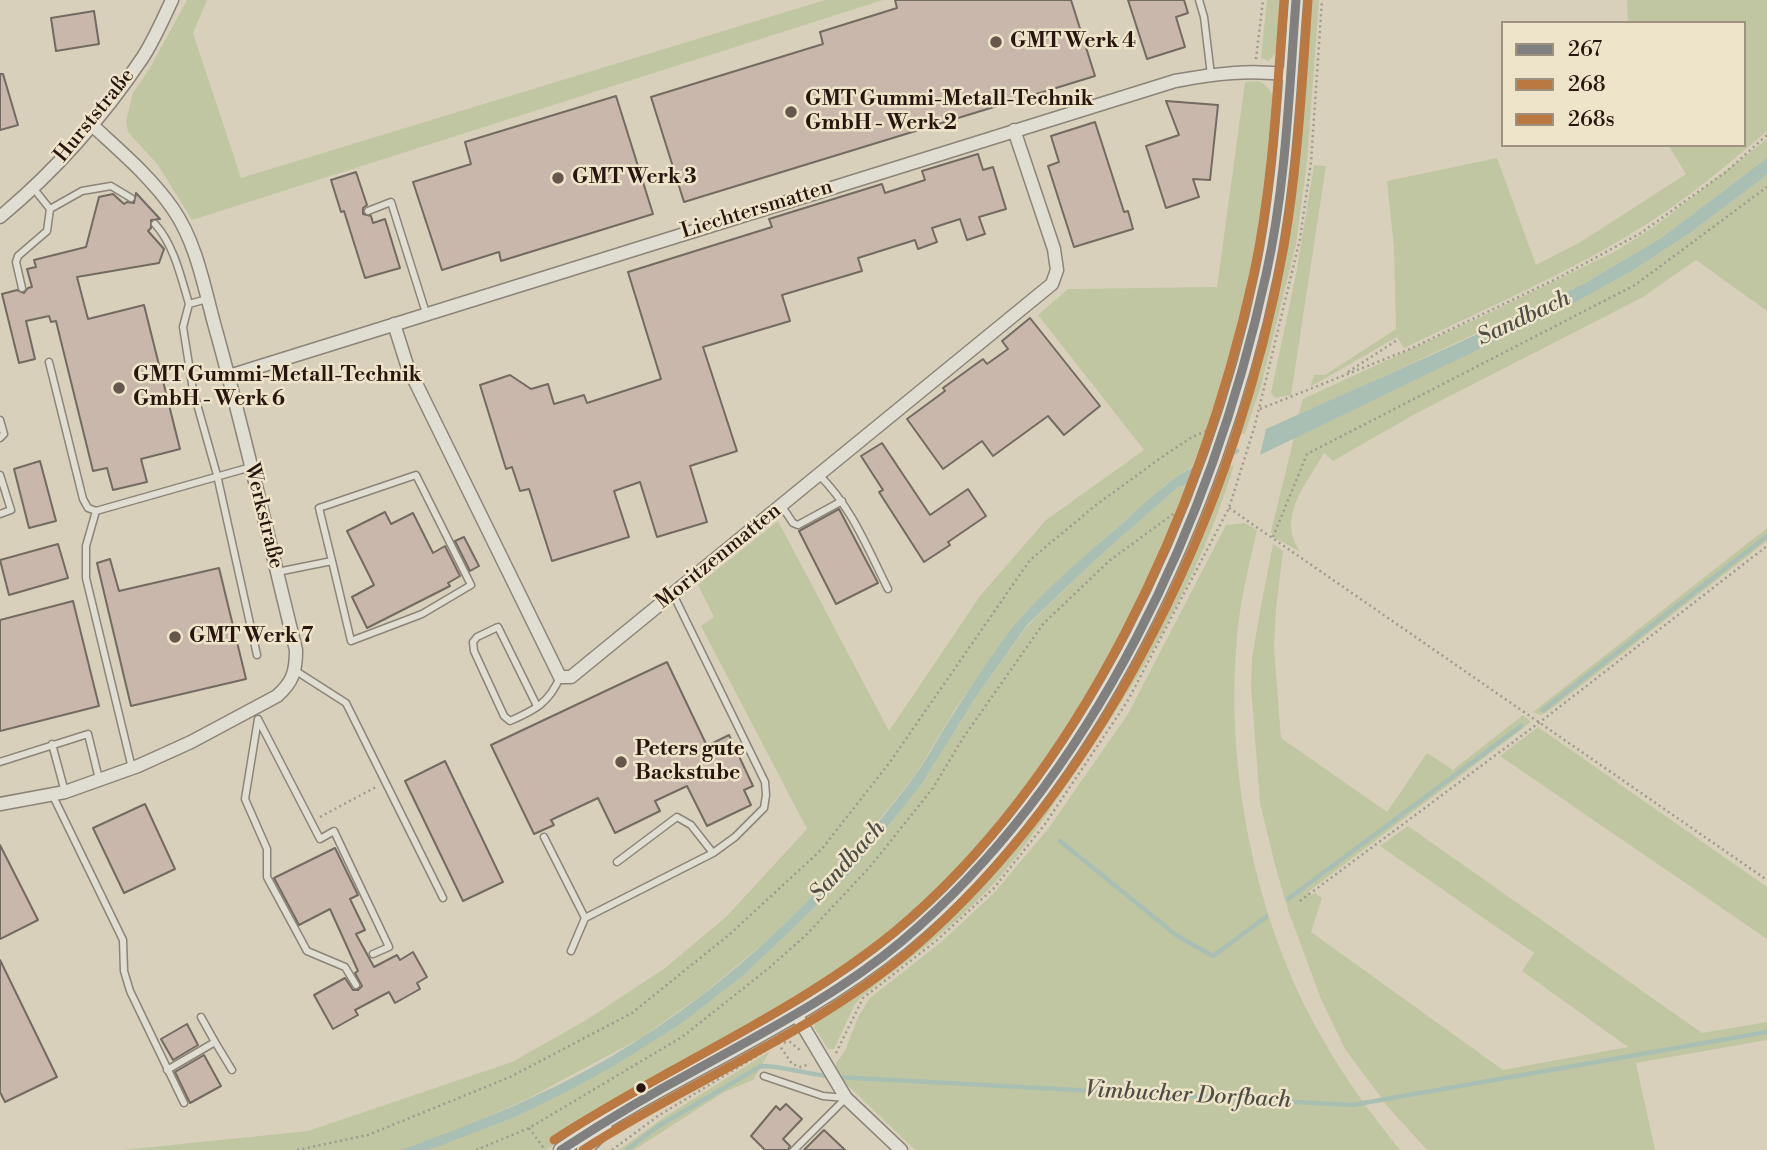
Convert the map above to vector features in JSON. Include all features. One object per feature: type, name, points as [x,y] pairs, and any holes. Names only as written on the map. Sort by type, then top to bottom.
[{"type":"street","name":"Hurststraße","points":[[0,217],[34,189],[92,125],[144,56],[172,0]]},
{"type":"street","points":[[561,1150],[619,1114],[797,1016],[903,940],[952,896],[1020,820],[1057,769],[1106,691],[1153,604],[1195,511],[1228,422],[1251,343],[1267,270],[1280,180],[1296,0]]},
{"type":"street","name":"Liechtersmatten","points":[[229,376],[1175,81],[1255,72],[1290,75]]},
{"type":"street","name":"Werkstraße","points":[[92,125],[150,180],[174,210],[191,241],[229,376],[277,572],[296,650],[296,671]]},
{"type":"street","name":"Moritzenmatten","points":[[560,677],[571,677],[1052,284],[1057,270],[1054,249],[1014,130]]},
{"type":"street","points":[[394,324],[407,365],[560,677]]},
{"type":"street","points":[[0,804],[59,793],[132,768],[255,715],[288,687],[296,671]]},
{"type":"street","points":[[797,1016],[846,1098],[897,1149]]},
{"type":"street","points":[[584,1150],[619,1114]]},
{"type":"lane","points":[[1199,0],[1204,17],[1211,75]]},
{"type":"lane","points":[[50,209],[82,191],[111,186],[131,198]]},
{"type":"lane","points":[[22,288],[16,262],[18,257],[47,231],[50,209],[34,189]]},
{"type":"lane","points":[[368,211],[391,202],[426,313]]},
{"type":"lane","points":[[155,224],[163,233],[181,274],[189,304],[183,327],[193,390],[217,475],[257,655]]},
{"type":"lane","points":[[189,304],[207,299]]},
{"type":"lane","points":[[49,362],[83,499],[88,508],[96,511],[251,467]]},
{"type":"lane","points":[[0,420],[4,434],[0,438]]},
{"type":"lane","points":[[0,475],[11,510],[0,514]]},
{"type":"lane","points":[[416,475],[471,585],[422,614],[351,641],[332,561],[319,508],[416,475]]},
{"type":"lane","points":[[819,475],[842,501],[888,589]]},
{"type":"lane","points":[[781,505],[793,523],[798,525],[842,501]]},
{"type":"lane","points":[[96,511],[86,546],[86,578],[132,768]]},
{"type":"lane","points":[[277,572],[332,561]]},
{"type":"lane","points":[[571,951],[585,918],[713,853],[735,837],[764,808],[765,782],[673,594]]},
{"type":"lane","points":[[537,706],[498,627],[477,637],[473,642],[474,651],[504,716],[510,721],[537,706],[552,694],[560,677]]},
{"type":"lane","points":[[296,671],[346,703],[443,898]]},
{"type":"lane","points":[[255,715],[320,839],[334,831],[389,947],[373,954]]},
{"type":"lane","points":[[255,715],[244,799],[267,849],[267,877],[307,951],[345,967],[356,985]]},
{"type":"lane","points":[[0,762],[89,734],[99,779]]},
{"type":"lane","points":[[52,744],[59,793],[124,940],[124,971],[130,991],[184,1103]]},
{"type":"lane","points":[[617,862],[677,817],[691,825],[713,853]]},
{"type":"lane","points":[[544,837],[585,918]]},
{"type":"lane","points":[[201,1017],[232,1070]]},
{"type":"lane","points":[[167,1070],[215,1042]]},
{"type":"lane","points":[[764,1076],[823,1096],[846,1098]]},
{"type":"lane","points":[[794,1150],[846,1098]]},
{"type":"path","points":[[1255,72],[1263,0]]},
{"type":"path","points":[[1245,462],[1300,239],[1311,162],[1322,0]]},
{"type":"path","points":[[1259,409],[1435,337],[1560,277],[1641,233],[1727,171],[1767,135]]},
{"type":"path","points":[[1273,537],[1307,454],[1635,285],[1767,187]]},
{"type":"path","points":[[1342,376],[1396,340]]},
{"type":"path","points":[[297,1150],[368,1135],[510,1077],[632,1013],[730,934],[821,850],[890,762],[1030,560],[1096,505],[1162,457],[1192,437],[1228,422]]},
{"type":"path","points":[[1229,508],[1767,880]]},
{"type":"path","points":[[476,1150],[530,1128],[682,1037],[769,968],[806,935],[869,868],[933,789],[963,738],[1043,624],[1109,561],[1164,519],[1181,509],[1195,511]]},
{"type":"path","points":[[1300,901],[1540,722],[1767,546]]},
{"type":"path","points":[[312,822],[385,782]]},
{"type":"path","points":[[612,1150],[658,1116],[778,1043],[790,1042],[801,1050],[810,1064],[801,1067],[792,1063],[778,1043]]},
{"type":"path","points":[[530,1128],[545,1150]]},
{"type":"green space","points":[[187,0],[207,0],[193,33],[241,178],[825,0],[883,0],[192,220],[158,165],[128,132],[126,121],[133,93],[150,68]]},
{"type":"green space","points":[[1267,0],[1287,0],[1281,41],[1268,61],[1261,58]]},
{"type":"green space","points":[[1310,0],[1319,0],[1307,161],[1296,244],[1261,386],[1245,433],[1235,437],[1264,336],[1292,205]]},
{"type":"green space","points":[[1627,0],[1767,0],[1767,131],[1677,204],[1587,259],[1404,348],[1397,337],[1310,387],[1314,375],[1325,375],[1396,329],[1394,248],[1387,181],[1497,158],[1536,265],[1579,243],[1686,174],[1669,147],[1746,147],[1746,21],[1628,21]]},
{"type":"green space","points":[[1258,81],[1270,91],[1275,107],[1262,242],[1255,286],[1234,374],[1205,460],[1163,487],[1088,553],[1020,619],[958,705],[916,774],[853,853],[768,940],[703,994],[641,1038],[525,1100],[458,1130],[400,1150],[123,1150],[308,1131],[512,1062],[583,1022],[665,968],[726,917],[807,829],[701,626],[714,617],[698,585],[778,521],[889,731],[980,596],[1046,520],[1144,450],[1038,315],[1068,289],[1217,287],[1245,82]]},
{"type":"green space","points":[[1767,139],[1767,158],[1661,238],[1585,283],[1298,416],[1303,399],[1614,252],[1654,227]]},
{"type":"green space","points":[[1314,165],[1326,166],[1291,395],[1276,398],[1271,393],[1296,274]]},
{"type":"green space","points":[[1767,175],[1767,311],[1696,260],[1643,297],[1415,414],[1333,461],[1324,453],[1302,489],[1292,514],[1294,540],[1301,552],[1273,537],[1271,531],[1294,438],[1567,307],[1632,271],[1690,233]]},
{"type":"green space","points":[[1234,465],[1203,549],[1164,629],[1095,743],[1041,823],[987,891],[926,946],[861,997],[834,1049],[828,1049],[814,1027],[819,1014],[886,966],[949,911],[994,865],[1036,815],[1074,761],[1141,647],[1225,469]]},
{"type":"green space","points":[[1195,481],[1165,562],[1125,640],[1072,732],[1008,822],[977,860],[915,920],[872,956],[785,1013],[630,1098],[546,1150],[428,1150],[515,1117],[619,1063],[745,974],[849,875],[921,785],[976,697],[1027,626],[1093,562],[1177,488]]},
{"type":"green space","points":[[1245,523],[1257,530],[1237,635],[1234,695],[1241,789],[1248,837],[1259,883],[1273,929],[1309,1014],[1351,1085],[1400,1150],[915,1150],[836,1074],[836,1063],[845,1051],[858,1017],[870,998],[940,943],[993,894],[1048,829],[1128,714],[1226,525]]},
{"type":"green space","points":[[1767,528],[1767,541],[1547,712],[1540,715],[1533,712]]},
{"type":"green space","points":[[1273,544],[1283,551],[1274,648],[1281,738],[1387,812],[1427,753],[1453,770],[1523,715],[1531,722],[1309,891],[1310,896],[1315,893],[1322,898],[1311,932],[1503,1070],[1628,1047],[1522,971],[1534,953],[1380,846],[1408,826],[1702,1033],[1767,1022],[1767,1040],[1636,1063],[1655,1150],[1427,1150],[1388,1107],[1345,1049],[1321,999],[1288,910],[1260,803],[1251,687],[1252,658]]},
{"type":"green space","points":[[1538,727],[1767,887],[1767,939],[1500,756]]},
{"type":"green space","points":[[770,1051],[753,1080],[724,1092],[634,1150],[619,1150],[666,1116]]},
{"type":"water","points":[[1767,158],[1767,175],[1690,233],[1632,271],[1567,307],[1260,455],[1266,429],[1585,283],[1661,238]]},
{"type":"water","points":[[1205,460],[1195,481],[1177,488],[1027,625],[976,697],[921,785],[849,875],[745,974],[683,1022],[619,1063],[570,1090],[515,1117],[428,1150],[400,1150],[493,1114],[584,1072],[641,1038],[718,983],[789,920],[885,814],[919,770],[996,650],[1029,609],[1073,566],[1160,490]]},
{"type":"building","name":"GMT Gummi-Metall-Technik GmbH - Werk 2","points":[[895,0],[1071,0],[1095,76],[684,202],[651,97],[823,44],[820,32],[897,8]]},
{"type":"building","points":[[1128,0],[1184,0],[1188,13],[1176,17],[1185,47],[1147,59]]},
{"type":"building","points":[[94,11],[99,44],[56,51],[51,18]]},
{"type":"building","points":[[0,74],[3,74],[18,125],[0,130]]},
{"type":"building","name":"GMT Werk 3","points":[[616,96],[653,214],[501,261],[499,252],[442,270],[413,182],[471,164],[465,142]]},
{"type":"building","points":[[1166,101],[1218,105],[1210,180],[1193,179],[1199,197],[1166,208],[1146,146],[1179,135]]},
{"type":"building","points":[[1095,122],[1124,212],[1128,211],[1133,229],[1074,247],[1048,166],[1059,162],[1051,136]]},
{"type":"building","points":[[978,154],[983,170],[993,167],[1006,209],[979,217],[985,234],[967,240],[960,219],[932,228],[937,242],[918,249],[915,240],[858,258],[862,271],[782,295],[790,321],[703,347],[737,451],[690,466],[707,522],[657,537],[640,482],[614,491],[629,537],[552,561],[529,489],[520,491],[512,467],[506,469],[480,385],[510,375],[531,389],[548,384],[554,404],[584,395],[587,403],[661,379],[628,272],[772,227],[769,219],[882,184],[885,193],[925,180],[922,171]]},
{"type":"building","points":[[356,172],[367,205],[363,208],[363,214],[371,216],[373,223],[385,219],[400,268],[365,278],[344,211],[341,212],[331,180]]},
{"type":"building","points":[[136,193],[160,219],[151,220],[151,228],[148,231],[164,249],[159,263],[77,277],[88,319],[144,305],[180,449],[141,459],[147,482],[113,490],[107,468],[93,471],[56,321],[51,322],[49,316],[26,321],[35,359],[19,363],[2,294],[17,290],[24,293],[32,287],[27,269],[36,267],[34,260],[86,247],[99,197],[113,194],[124,204],[134,203]]},
{"type":"building","points":[[1030,318],[1100,406],[1064,435],[1048,416],[993,456],[982,441],[943,469],[907,419],[983,359],[987,364],[1008,349],[1002,341]]},
{"type":"building","points":[[882,443],[930,515],[968,489],[986,516],[924,562],[879,492],[883,490],[861,456]]},
{"type":"building","points":[[40,461],[56,521],[29,528],[14,469]]},
{"type":"building","points":[[839,509],[878,583],[836,604],[799,531]]},
{"type":"building","points":[[385,512],[391,524],[413,513],[433,553],[445,546],[460,576],[448,583],[450,586],[367,628],[352,597],[374,585],[347,531]]},
{"type":"building","points":[[464,537],[479,566],[470,571],[455,541]]},
{"type":"building","points":[[58,544],[68,578],[9,595],[0,560]]},
{"type":"building","name":"GMT Werk 7","points":[[110,559],[119,591],[219,568],[246,679],[131,706],[97,563]]},
{"type":"building","points":[[73,601],[99,706],[0,731],[0,620]]},
{"type":"building","name":"Peters gute Backstube","points":[[667,662],[707,746],[729,735],[753,786],[744,790],[751,805],[707,826],[687,786],[655,801],[660,811],[615,833],[598,798],[551,820],[554,825],[534,834],[491,745]]},
{"type":"building","points":[[445,761],[503,882],[463,901],[405,781]]},
{"type":"building","points":[[145,804],[175,869],[124,893],[93,828]]},
{"type":"building","points":[[0,845],[38,920],[0,939]]},
{"type":"building","points":[[335,848],[358,895],[350,899],[365,930],[356,934],[374,967],[397,955],[400,960],[413,952],[427,977],[417,983],[420,989],[395,1003],[389,992],[355,1010],[358,1015],[333,1029],[314,995],[345,978],[353,990],[358,990],[362,986],[355,973],[358,971],[330,909],[299,925],[274,878]]},
{"type":"building","points":[[0,960],[57,1077],[5,1102],[0,1092]]},
{"type":"building","points":[[187,1024],[198,1045],[173,1060],[161,1039]]},
{"type":"building","points":[[204,1055],[221,1086],[190,1103],[175,1072]]},
{"type":"building","points":[[786,1104],[802,1119],[783,1139],[790,1146],[788,1150],[765,1150],[751,1136],[776,1106],[780,1110]]},
{"type":"building","points":[[824,1130],[845,1150],[804,1150]]},
{"type":"waterway","name":"Sandbach","points":[[1230,454],[1237,451]]},
{"type":"waterway","points":[[1543,710],[1767,536]]},
{"type":"waterway","points":[[1288,899],[1521,726]]},
{"type":"waterway","points":[[1060,841],[1176,935],[1213,956],[1266,917]]},
{"type":"waterway","name":"Vimbucher Dorfbach","points":[[837,1077],[1352,1105],[1767,1032]]},
{"type":"waterway","name":"Vimbucher Dorfbach","points":[[627,1150],[657,1127],[761,1066],[828,1076]]},
{"type":"transit line","name":"268s","points":[[554,1140],[770,1016],[854,963],[893,933],[961,869],[1022,796],[1077,717],[1125,632],[1167,544],[1202,453],[1231,363],[1254,273],[1266,205],[1284,0]]},
{"type":"transit line","name":"267","points":[[561,1150],[609,1119],[827,995],[902,941],[971,875],[1033,802],[1088,722],[1136,638],[1178,549],[1214,459],[1243,367],[1266,275],[1278,207],[1296,0]]},
{"type":"transit line","name":"268","points":[[583,1150],[792,1032],[873,980],[911,950],[982,881],[1046,804],[1104,720],[1155,629],[1198,536],[1235,439],[1263,342],[1284,246],[1293,185],[1308,1]]},
{"type":"place","name":"GMT Werk 4","points":[[996,42]]},
{"type":"place","name":"GMT Gummi-Metall-Technik GmbH - Werk 2","points":[[791,112]]},
{"type":"place","name":"GMT Werk 3","points":[[558,178]]},
{"type":"place","name":"GMT Gummi-Metall-Technik GmbH - Werk 6","points":[[119,388]]},
{"type":"place","name":"GMT Werk 7","points":[[175,637]]},
{"type":"place","name":"Peters gute Backstube","points":[[621,762]]}]
